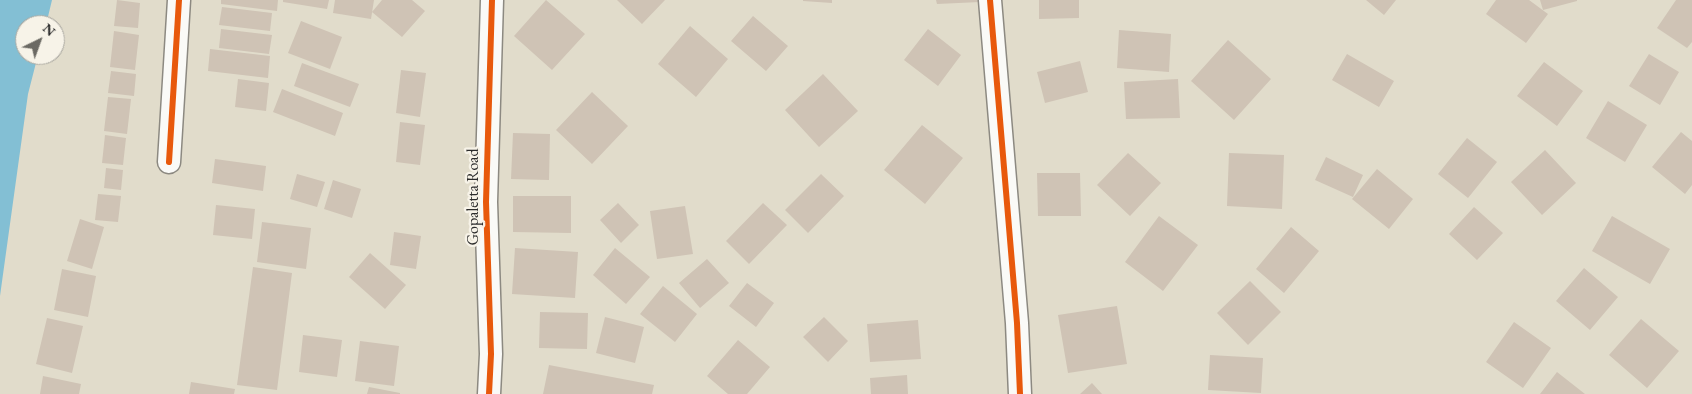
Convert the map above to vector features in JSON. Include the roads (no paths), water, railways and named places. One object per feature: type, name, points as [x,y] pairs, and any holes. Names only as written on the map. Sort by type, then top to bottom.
[{"type":"street","points":[[169,162],[178,0]]},
{"type":"street","name":"Gopaletta Road","points":[[489,394],[491,354],[486,202],[492,0]]},
{"type":"street","points":[[990,0],[1017,323],[1020,394]]},
{"type":"water","points":[[0,0],[52,0],[48,15],[15,15],[15,65],[35,65],[28,94],[0,296]]}]
